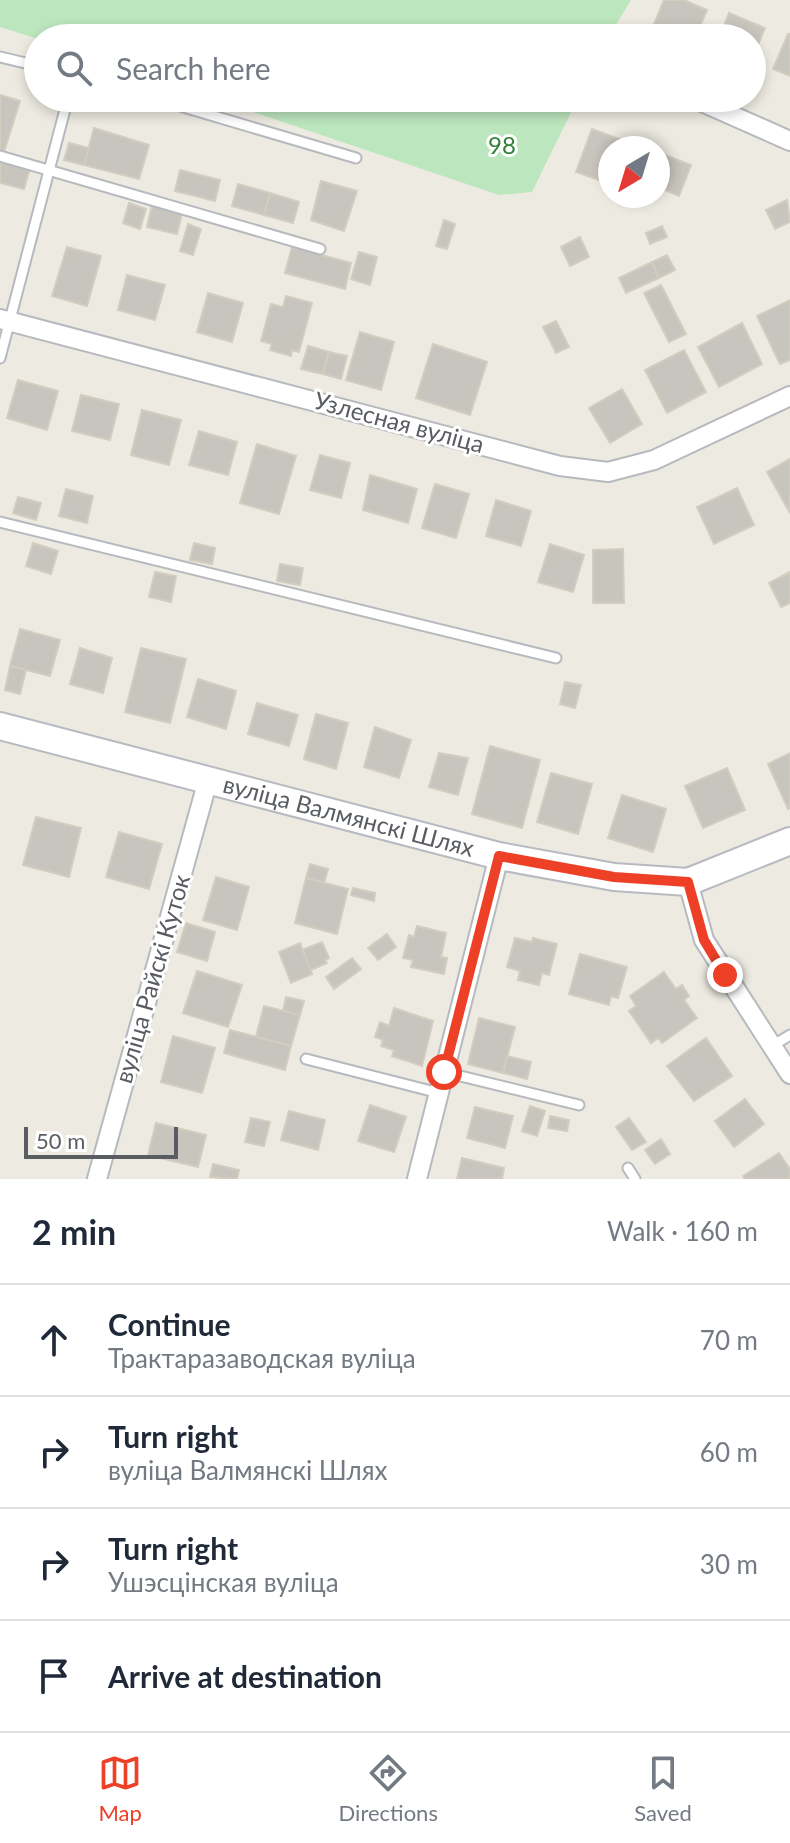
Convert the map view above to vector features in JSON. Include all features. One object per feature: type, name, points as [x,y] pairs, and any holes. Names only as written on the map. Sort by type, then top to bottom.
[{"type":"street","points":[[725,112],[790,141]]},
{"type":"street","name":"Узлесная вуліца","points":[[5,320],[560,466],[608,472],[654,460],[790,396]]},
{"type":"street","name":"вуліца Валмянскі Шлях","points":[[0,726],[499,856],[614,877],[688,882],[790,841]]},
{"type":"street","name":"вуліца Райскі Куток","points":[[97,1179],[208,780]]},
{"type":"street","points":[[417,1179],[499,856]]},
{"type":"street","points":[[688,882],[704,940],[790,1074]]},
{"type":"lane","points":[[0,57],[24,63]]},
{"type":"lane","points":[[0,358],[5,320],[64,112]]},
{"type":"lane","points":[[200,112],[356,158]]},
{"type":"lane","points":[[0,156],[320,249]]},
{"type":"lane","points":[[0,522],[556,658]]},
{"type":"lane","points":[[772,1046],[790,1035]]},
{"type":"lane","points":[[306,1059],[439,1093]]},
{"type":"lane","points":[[444,1072],[579,1105]]},
{"type":"lane","points":[[628,1168],[635,1179]]},
{"type":"green space","points":[[0,0],[631,0],[616,24],[24,24],[24,35],[0,27]]},
{"type":"green space","name":"98","points":[[253,112],[571,112],[532,192],[499,195]]},
{"type":"building","points":[[664,0],[684,0],[707,10],[701,24],[654,24]]},
{"type":"building","points":[[729,13],[755,24],[725,24]]},
{"type":"building","points":[[790,34],[790,76],[773,69]]},
{"type":"building","points":[[0,95],[20,101],[4,152],[0,151]]},
{"type":"building","points":[[94,128],[149,145],[139,179],[84,165]]},
{"type":"building","points":[[592,129],[611,136],[598,136],[598,180],[576,172]]},
{"type":"building","points":[[69,143],[89,148],[84,165],[64,160]]},
{"type":"building","points":[[670,157],[691,165],[679,196],[670,192]]},
{"type":"building","points":[[0,160],[30,168],[24,189],[0,183]]},
{"type":"building","points":[[180,170],[220,180],[215,201],[175,191]]},
{"type":"building","points":[[321,181],[357,191],[344,231],[311,220]]},
{"type":"building","points":[[238,184],[270,193],[264,215],[232,206]]},
{"type":"building","points":[[270,193],[299,202],[293,223],[264,215]]},
{"type":"building","points":[[787,200],[790,222],[775,229],[766,210]]},
{"type":"building","points":[[129,203],[146,209],[140,229],[123,223]]},
{"type":"building","points":[[152,205],[182,213],[177,234],[147,227]]},
{"type":"building","points":[[444,220],[455,224],[447,249],[436,246]]},
{"type":"building","points":[[188,224],[201,229],[193,255],[180,251]]},
{"type":"building","points":[[662,226],[667,237],[650,244],[646,233]]},
{"type":"building","points":[[580,237],[589,257],[570,266],[561,247]]},
{"type":"building","points":[[67,247],[101,256],[87,306],[52,296]]},
{"type":"building","points":[[292,247],[351,263],[345,289],[285,273]]},
{"type":"building","points":[[359,252],[377,257],[370,285],[351,279]]},
{"type":"building","points":[[667,255],[675,270],[659,278],[652,262]]},
{"type":"building","points":[[652,262],[659,278],[626,293],[619,278]]},
{"type":"building","points":[[127,275],[165,285],[155,320],[118,310]]},
{"type":"building","points":[[661,285],[686,334],[669,342],[644,293]]},
{"type":"building","points":[[208,293],[243,303],[232,342],[197,332]]},
{"type":"building","points":[[286,296],[312,303],[299,352],[292,350],[291,356],[270,350],[272,344],[261,341],[271,304],[283,307]]},
{"type":"building","points":[[790,300],[790,360],[780,364],[757,316]]},
{"type":"building","points":[[556,321],[569,347],[556,353],[543,327]]},
{"type":"building","points":[[742,323],[762,364],[719,387],[698,347]]},
{"type":"building","points":[[360,332],[394,342],[381,390],[346,380]]},
{"type":"building","points":[[433,344],[487,362],[470,415],[416,398]]},
{"type":"building","points":[[308,346],[329,352],[323,374],[301,369]]},
{"type":"building","points":[[684,350],[706,392],[667,413],[645,370]]},
{"type":"building","points":[[329,352],[347,356],[341,379],[323,374]]},
{"type":"building","points":[[18,380],[58,391],[47,430],[7,418]]},
{"type":"building","points":[[622,389],[642,424],[610,443],[589,408]]},
{"type":"building","points":[[81,395],[119,404],[110,440],[72,431]]},
{"type":"building","points":[[142,410],[181,420],[169,465],[131,455]]},
{"type":"building","points":[[199,431],[237,442],[228,475],[189,465]]},
{"type":"building","points":[[257,444],[296,456],[279,514],[240,503]]},
{"type":"building","points":[[320,455],[350,463],[341,498],[310,490]]},
{"type":"building","points":[[790,459],[790,513],[767,472]]},
{"type":"building","points":[[370,475],[417,489],[408,523],[363,510]]},
{"type":"building","points":[[435,484],[469,494],[456,538],[422,528]]},
{"type":"building","points":[[737,488],[754,525],[714,544],[697,507]]},
{"type":"building","points":[[66,489],[93,496],[87,523],[59,516]]},
{"type":"building","points":[[18,497],[41,503],[36,520],[13,513]]},
{"type":"building","points":[[496,500],[531,511],[521,546],[486,536]]},
{"type":"building","points":[[33,543],[58,551],[51,574],[26,566]]},
{"type":"building","points":[[194,543],[215,548],[212,564],[190,560]]},
{"type":"building","points":[[550,544],[584,555],[573,592],[538,582]]},
{"type":"building","points":[[623,549],[624,603],[593,603],[593,550]]},
{"type":"building","points":[[280,564],[303,568],[300,585],[277,581]]},
{"type":"building","points":[[155,572],[176,576],[171,602],[149,597]]},
{"type":"building","points":[[790,572],[790,603],[781,607],[769,583]]},
{"type":"building","points":[[20,629],[60,640],[50,676],[10,666]]},
{"type":"building","points":[[80,648],[112,658],[103,693],[70,684]]},
{"type":"building","points":[[141,648],[186,659],[170,723],[125,712]]},
{"type":"building","points":[[10,666],[26,670],[20,694],[5,690]]},
{"type":"building","points":[[198,679],[236,691],[226,729],[187,717]]},
{"type":"building","points":[[565,682],[581,685],[575,708],[560,704]]},
{"type":"building","points":[[257,703],[298,715],[289,746],[248,734]]},
{"type":"building","points":[[316,714],[348,723],[336,769],[304,759]]},
{"type":"building","points":[[375,727],[411,740],[399,778],[364,767]]},
{"type":"building","points":[[490,746],[540,760],[522,828],[472,814]]},
{"type":"building","points":[[439,753],[468,758],[458,795],[429,787]]},
{"type":"building","points":[[790,753],[790,808],[788,809],[768,764]]},
{"type":"building","points":[[727,768],[745,810],[703,828],[685,786]]},
{"type":"building","points":[[551,773],[592,784],[578,834],[537,822]]},
{"type":"building","points":[[622,795],[666,809],[653,852],[608,838]]},
{"type":"building","points":[[36,817],[81,828],[69,877],[23,865]]},
{"type":"building","points":[[119,832],[162,844],[149,889],[106,877]]},
{"type":"building","points":[[310,864],[328,869],[324,883],[306,878]]},
{"type":"building","points":[[216,877],[249,887],[237,930],[203,920]]},
{"type":"building","points":[[306,878],[348,889],[337,934],[295,923]]},
{"type":"building","points":[[353,888],[375,893],[374,901],[351,895]]},
{"type":"building","points":[[186,923],[215,932],[207,961],[177,952]]},
{"type":"building","points":[[417,926],[446,933],[441,957],[447,958],[444,974],[411,967],[413,960],[403,958],[409,935],[414,937]]},
{"type":"building","points":[[387,934],[396,947],[378,960],[368,948]]},
{"type":"building","points":[[515,938],[532,942],[533,938],[557,944],[549,975],[542,973],[539,985],[518,980],[520,971],[507,967]]},
{"type":"building","points":[[322,942],[329,958],[325,960],[327,963],[311,970],[302,950]]},
{"type":"building","points":[[300,943],[312,974],[291,983],[279,952]]},
{"type":"building","points":[[580,954],[627,967],[618,998],[611,996],[609,1005],[569,994]]},
{"type":"building","points":[[352,958],[361,969],[334,989],[326,977]]},
{"type":"building","points":[[197,971],[242,985],[228,1027],[183,1013]]},
{"type":"building","points":[[664,972],[676,989],[682,985],[689,996],[684,1000],[697,1018],[662,1043],[658,1038],[651,1043],[629,1011],[636,1006],[630,996]]},
{"type":"building","points":[[286,997],[304,1001],[300,1015],[283,1011]]},
{"type":"building","points":[[264,1006],[300,1015],[291,1046],[256,1037]]},
{"type":"building","points":[[394,1008],[433,1021],[422,1066],[392,1056],[394,1050],[381,1046],[383,1040],[375,1037],[380,1022],[389,1026]]},
{"type":"building","points":[[479,1018],[515,1027],[503,1073],[468,1064]]},
{"type":"building","points":[[230,1030],[291,1046],[285,1070],[224,1053]]},
{"type":"building","points":[[173,1036],[215,1048],[202,1093],[161,1082]]},
{"type":"building","points":[[706,1038],[732,1076],[694,1101],[667,1066]]},
{"type":"building","points":[[507,1056],[531,1062],[527,1079],[503,1073]]},
{"type":"building","points":[[745,1099],[764,1124],[734,1147],[715,1121]]},
{"type":"building","points":[[370,1105],[406,1117],[394,1152],[358,1141]]},
{"type":"building","points":[[530,1106],[545,1111],[537,1136],[522,1131]]},
{"type":"building","points":[[475,1107],[513,1116],[505,1148],[467,1138]]},
{"type":"building","points":[[289,1111],[325,1120],[318,1150],[281,1140]]},
{"type":"building","points":[[550,1116],[569,1120],[567,1131],[548,1128]]},
{"type":"building","points":[[251,1118],[270,1122],[264,1146],[245,1142]]},
{"type":"building","points":[[629,1118],[646,1142],[632,1150],[616,1127]]},
{"type":"building","points":[[156,1123],[206,1135],[198,1167],[148,1155]]},
{"type":"building","points":[[661,1139],[670,1154],[655,1164],[645,1150]]},
{"type":"building","points":[[779,1153],[790,1169],[790,1179],[745,1179],[743,1176]]},
{"type":"building","points":[[462,1158],[504,1168],[502,1179],[457,1179]]},
{"type":"building","points":[[213,1164],[239,1170],[237,1179],[210,1177]]},
{"type":"route","points":[[444,1072],[499,856],[614,877],[688,882],[704,940],[725,975]]}]
